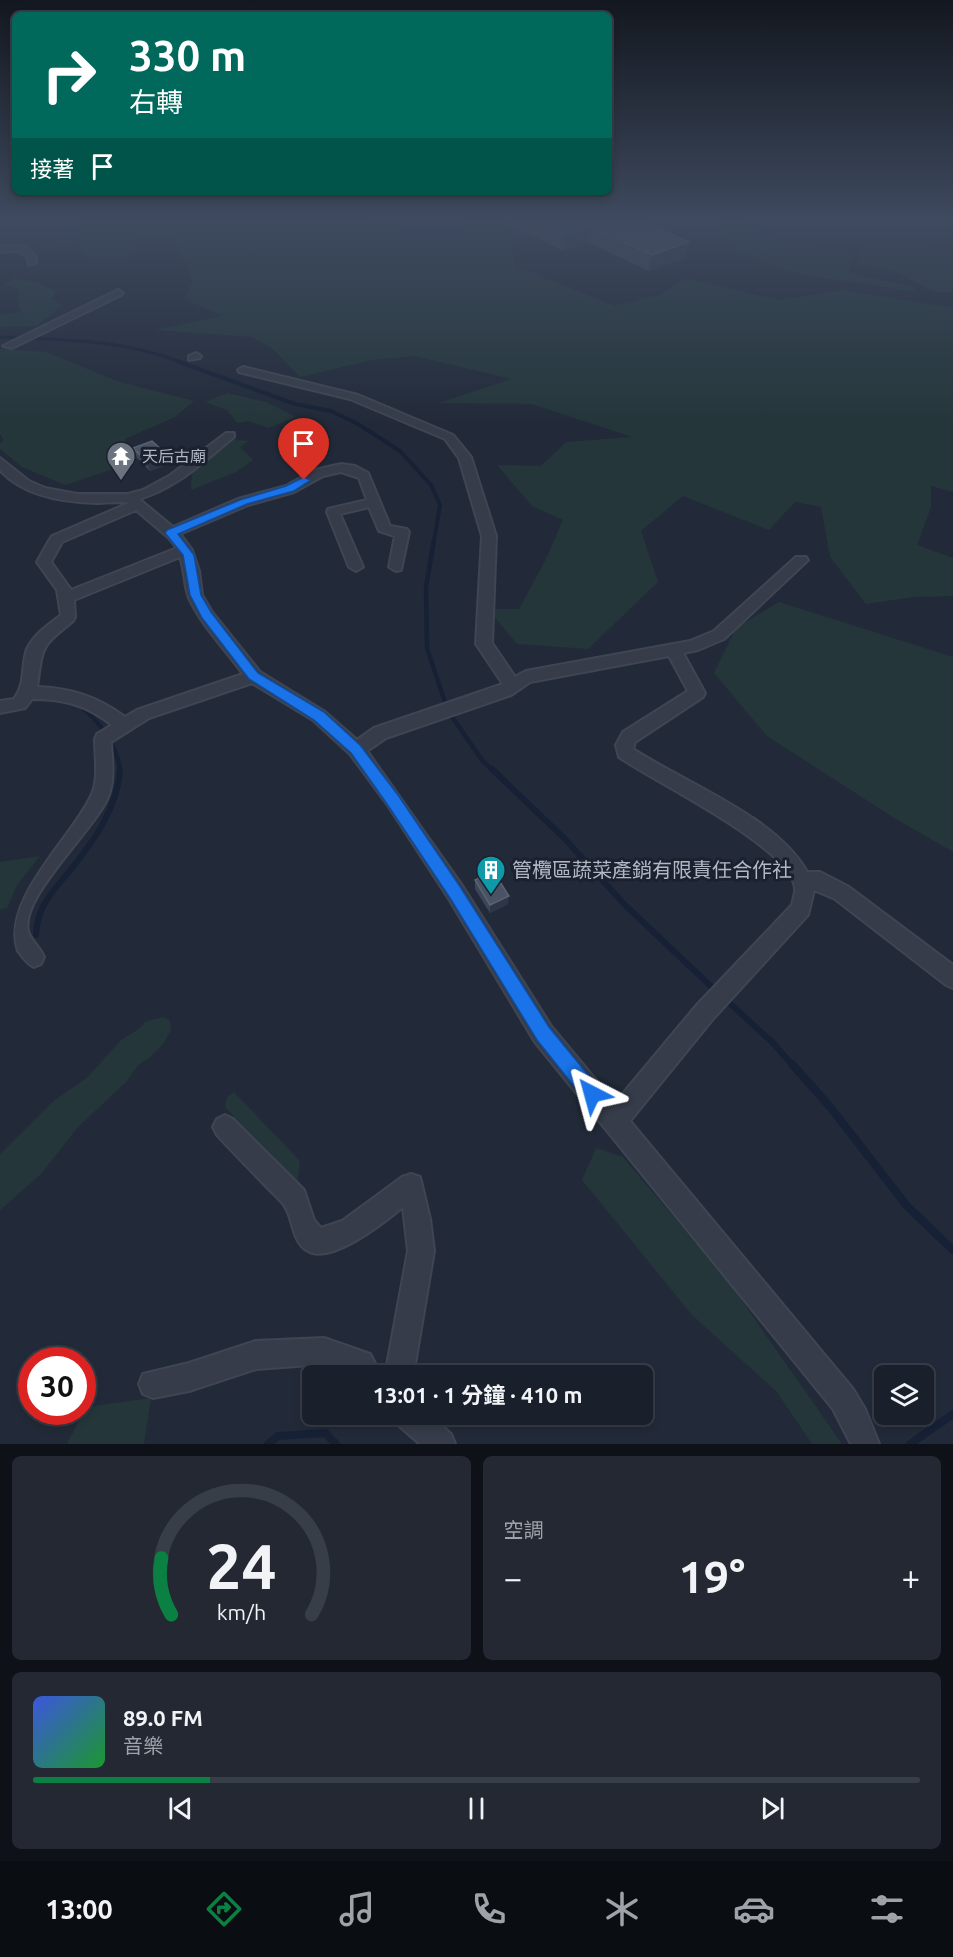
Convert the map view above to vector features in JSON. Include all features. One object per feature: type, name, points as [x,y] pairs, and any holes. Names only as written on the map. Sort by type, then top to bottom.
[{"type":"street","points":[[108,289],[118,293],[132,293]]},
{"type":"street","points":[[12,344],[118,293]]},
{"type":"street","points":[[243,370],[354,397],[449,437],[465,457],[489,536],[484,644],[513,686]]},
{"type":"street","points":[[25,698],[34,651],[39,641],[68,617],[63,588],[50,574],[44,561],[57,539],[134,501],[181,474],[230,435]]},
{"type":"street","points":[[0,462],[17,478],[41,492],[74,498],[134,501],[171,533],[185,550],[192,571],[195,595],[206,615],[254,676],[319,716],[356,749],[393,799],[456,893],[543,1034],[843,1399],[855,1419],[865,1444]]},
{"type":"street","points":[[171,533],[243,502],[290,489],[319,473],[341,468],[351,469],[364,476],[384,528],[390,531],[407,532],[396,567]]},
{"type":"street","points":[[356,567],[333,512],[373,502]]},
{"type":"street","points":[[66,598],[185,550]]},
{"type":"street","points":[[356,749],[381,733],[505,691],[526,677],[693,646],[719,635],[801,560]]},
{"type":"street","points":[[614,1122],[708,1008],[801,909],[807,893],[804,880],[795,867],[766,838],[625,752],[624,746],[629,737],[697,693],[673,648]]},
{"type":"street","points":[[34,957],[32,950],[19,935],[19,918],[27,895],[37,878],[99,798],[105,755],[113,733],[143,714],[254,676]]},
{"type":"street","points":[[0,697],[78,696],[100,706],[113,733]]},
{"type":"street","points":[[0,707],[25,698]]},
{"type":"street","points":[[804,880],[820,882],[842,893],[953,978]]},
{"type":"street","points":[[225,1127],[295,1199],[304,1227],[315,1240],[327,1241],[354,1226],[411,1186],[421,1251],[401,1365]]},
{"type":"street","points":[[153,1384],[189,1377],[256,1355],[324,1351],[361,1365]]},
{"type":"street","points":[[419,1425],[441,1444]]},
{"type":"shaded area","points":[[19,289],[52,289],[56,291],[51,299],[62,305],[37,326],[0,327],[0,316],[21,312],[18,301]]},
{"type":"shaded area","points":[[189,289],[573,289],[614,306],[660,295],[669,289],[734,289],[779,300],[843,290],[953,308],[953,492],[931,486],[931,507],[917,545],[953,558],[953,596],[913,597],[866,604],[830,557],[821,507],[795,502],[769,530],[683,496],[641,531],[658,582],[588,649],[517,644],[488,609],[519,609],[546,559],[563,520],[532,506],[497,465],[541,466],[566,442],[632,437],[532,404],[439,403],[511,379],[415,356],[372,360],[300,377],[272,348],[251,337],[155,330],[223,316],[184,299]]},
{"type":"shaded area","points":[[930,289],[953,289],[947,292]]},
{"type":"shaded area","points":[[0,349],[46,352],[117,381],[194,401],[175,417],[125,439],[128,464],[65,485],[22,467],[0,449],[0,443],[4,440],[0,434]]},
{"type":"shaded area","points":[[228,393],[266,402],[296,417],[269,428],[248,421],[237,423],[227,410],[205,402]]},
{"type":"shaded area","points":[[230,439],[249,441],[240,447],[253,460],[236,472],[191,490],[192,472]]},
{"type":"shaded area","points":[[779,602],[953,657],[953,852],[891,816],[767,736],[714,673],[736,628]]},
{"type":"shaded area","points":[[40,856],[17,885],[7,908],[0,910],[0,862]]},
{"type":"shaded area","points":[[163,1017],[170,1021],[171,1030],[163,1044],[148,1059],[138,1065],[126,1082],[77,1128],[41,1174],[0,1210],[0,1154],[55,1100],[88,1077],[121,1040],[139,1029],[145,1022]]},
{"type":"shaded area","points":[[234,1092],[300,1161],[297,1183],[225,1107],[227,1097]]},
{"type":"shaded area","points":[[596,1148],[623,1157],[731,1285],[842,1444],[812,1444],[777,1392],[692,1315],[582,1180]]},
{"type":"shaded area","points":[[151,1398],[144,1444],[67,1444],[77,1425],[96,1425],[96,1406]]},
{"type":"building","points":[[152,441],[166,454],[147,462],[133,448]]},
{"type":"building","points":[[493,871],[509,896],[490,905],[475,880]]},
{"type":"waterway","points":[[0,337],[69,340],[114,345],[158,354],[181,362]]},
{"type":"waterway","points":[[177,361],[295,404],[331,411],[358,424],[400,451],[431,485],[440,505],[434,541]]},
{"type":"waterway","points":[[434,540],[426,587],[427,648],[448,711],[482,760],[493,771]]},
{"type":"waterway","points":[[79,705],[106,734],[120,770]]},
{"type":"waterway","points":[[492,769],[565,839],[624,904],[717,992]]},
{"type":"waterway","points":[[36,935],[43,906],[89,846],[104,822],[115,796],[120,770]]},
{"type":"waterway","points":[[724,998],[773,1043],[793,1066]]},
{"type":"waterway","points":[[792,1064],[831,1108],[907,1206],[953,1250]]},
{"type":"waterway","points":[[910,1444],[953,1414]]},
{"type":"waterway","points":[[268,1444],[278,1436],[325,1433],[336,1444]]},
{"type":"place","name":"天后古廟","points":[[121,482]]},
{"type":"place","name":"管欖區蔬菜產銷有限責任合作社","points":[[491,896]]},
{"type":"route","points":[[304,480],[290,489],[243,502],[171,533],[188,555],[195,595],[206,615],[254,676],[308,708],[356,749],[393,799],[456,893],[543,1034],[592,1094]]}]
